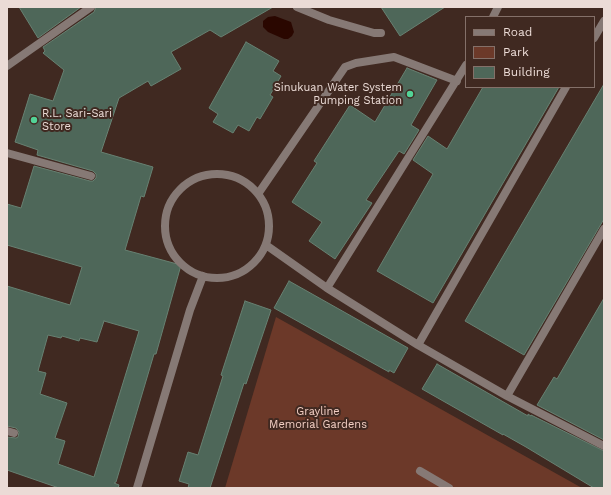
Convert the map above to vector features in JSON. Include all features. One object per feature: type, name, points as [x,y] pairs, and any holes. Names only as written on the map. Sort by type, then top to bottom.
[{"type":"street","points":[[7,66],[91,7]]},
{"type":"street","points":[[297,7],[329,20],[374,33],[381,33]]},
{"type":"street","points":[[494,16],[498,7]]},
{"type":"street","points":[[595,36],[604,21]]},
{"type":"street","points":[[258,194],[345,67],[356,63],[394,57],[457,81]]},
{"type":"street","points":[[327,288],[465,67]]},
{"type":"street","points":[[418,345],[565,88]]},
{"type":"street","points":[[7,153],[91,176]]},
{"type":"street","points":[[216,174],[232,176],[246,183],[258,194],[266,210],[269,227],[266,245],[251,266],[228,277],[203,276],[184,267],[171,250],[165,230],[167,210],[175,195],[186,184],[200,177],[216,174]]},
{"type":"street","points":[[507,396],[604,229]]},
{"type":"street","points":[[266,245],[327,288],[418,345],[507,396],[604,446]]},
{"type":"street","points":[[137,488],[190,310],[203,276]]},
{"type":"street","points":[[420,471],[449,488]]},
{"type":"green space","name":"Grayline Memorial Gardens","points":[[276,317],[582,488],[225,488]]},
{"type":"shaded area","points":[[275,16],[291,22],[294,32],[288,39],[284,39],[268,32],[263,27],[263,21],[268,17]]},
{"type":"building","points":[[19,7],[81,7],[38,38]]},
{"type":"building","points":[[96,7],[273,7],[221,37],[210,30],[171,52],[181,69],[151,86],[148,81],[119,98],[101,152],[153,167],[144,197],[141,196],[125,250],[181,265],[156,354],[154,354],[116,482],[114,483],[119,485],[118,488],[59,488],[7,470],[7,437],[16,438],[18,437],[19,432],[16,428],[7,426],[7,286],[70,305],[82,267],[7,245],[7,204],[21,208],[34,166],[90,181],[93,181],[96,178],[96,174],[93,171],[37,155],[38,150],[15,142],[30,94],[53,101],[64,70],[43,53],[45,51],[43,47],[94,12]],"holes":[[[104,321],[139,331],[94,477],[58,464],[65,441],[55,438],[67,403],[40,394],[46,373],[38,371],[48,335],[61,338],[62,336],[79,341],[80,338],[97,342]]]},
{"type":"building","points":[[381,7],[445,7],[400,36]]},
{"type":"building","points":[[246,42],[279,61],[273,71],[281,76],[270,95],[273,97],[260,119],[257,117],[249,131],[238,125],[233,133],[213,122],[218,114],[209,108]]},
{"type":"building","points":[[407,68],[437,80],[411,125],[419,130],[404,154],[399,151],[366,200],[372,203],[335,259],[309,241],[322,222],[292,202],[317,163],[314,161],[350,105],[375,122]]},
{"type":"building","points":[[604,84],[604,219],[524,355],[465,321]]},
{"type":"building","points":[[482,88],[558,88],[433,303],[377,271],[433,174],[413,160],[428,136],[447,149]]},
{"type":"building","points":[[289,281],[408,348],[394,373],[389,370],[389,372],[274,308]]},
{"type":"building","points":[[604,298],[604,440],[537,405],[554,377],[557,379]]},
{"type":"building","points":[[245,301],[271,310],[246,384],[244,383],[210,488],[188,488],[189,484],[179,481],[188,452],[198,455],[223,376],[221,375]]},
{"type":"building","points":[[437,364],[528,416],[528,414],[531,415],[604,451],[604,488],[594,488],[526,447],[422,389]]},
{"type":"place","name":"Sinukuan Water System Pumping Station","points":[[410,94]]},
{"type":"place","name":"R.L. Sari-Sari Store","points":[[34,120]]}]
